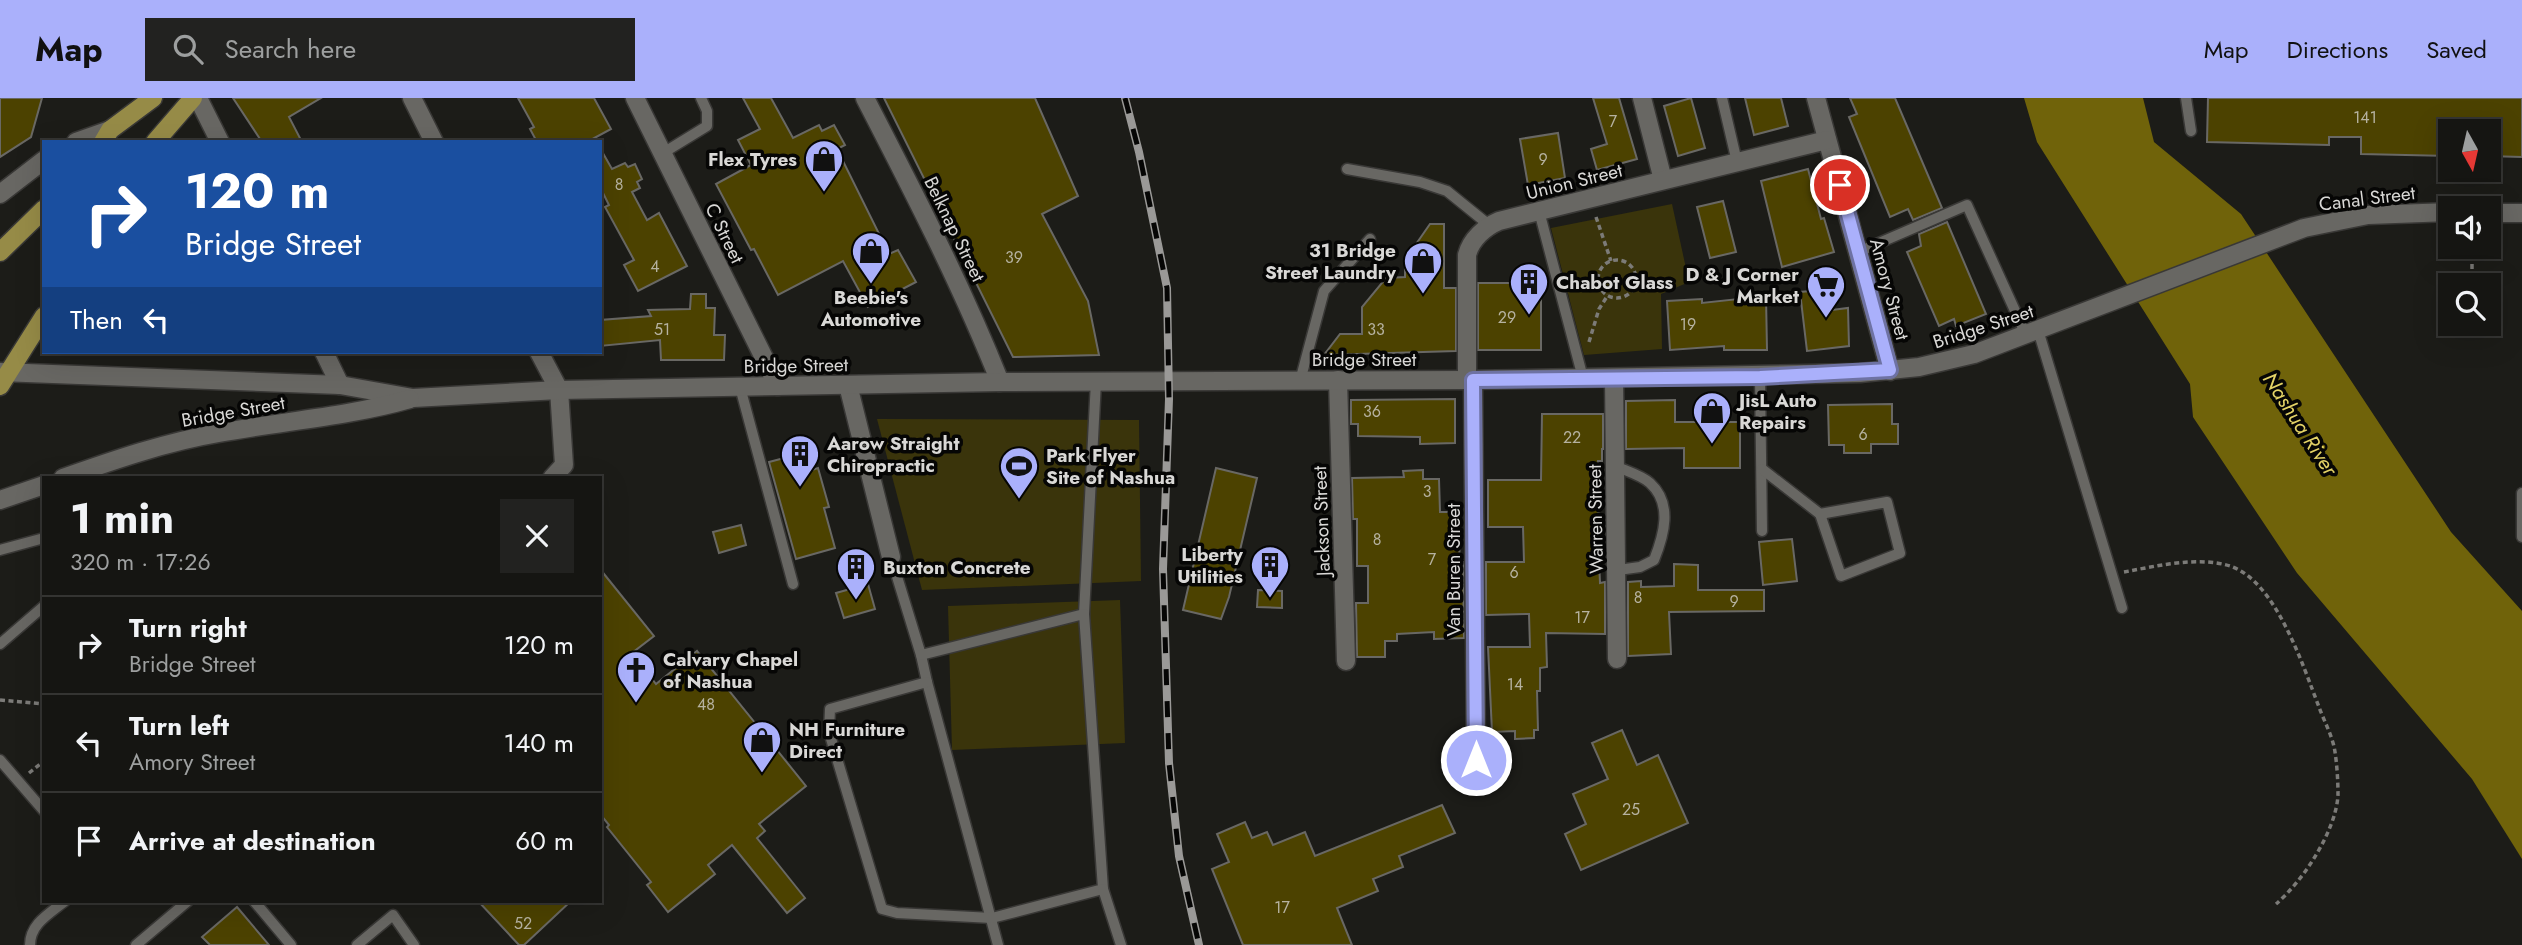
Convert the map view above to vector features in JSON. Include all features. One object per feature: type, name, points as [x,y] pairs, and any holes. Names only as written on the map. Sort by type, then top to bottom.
[{"type":"main road","points":[[106,136],[153,98]]},
{"type":"main road","points":[[157,140],[195,98]]},
{"type":"main road","points":[[0,252],[42,211]]},
{"type":"main road","points":[[3,376],[42,319]]},
{"type":"street","points":[[195,98],[219,140]]},
{"type":"street","points":[[412,98],[433,140]]},
{"type":"street","name":"C Street","points":[[635,98],[778,386]]},
{"type":"street","name":"Belknap Street","points":[[865,98],[961,290],[1000,382]]},
{"type":"street","points":[[1642,98],[1663,180]]},
{"type":"street","name":"Amory Street","points":[[1816,98],[1890,370]]},
{"type":"street","points":[[86,140],[106,136]]},
{"type":"street","name":"Union Street","points":[[1489,226],[1499,220],[1827,140]]},
{"type":"street","points":[[0,194],[42,162]]},
{"type":"street","name":"Canal Street","points":[[2290,232],[2334,220],[2368,215],[2438,212]]},
{"type":"street","points":[[2501,213],[2522,213]]},
{"type":"street","points":[[1470,380],[1467,255],[1469,247],[1489,226]]},
{"type":"street","name":"Bridge Street","points":[[73,476],[99,471],[216,433],[372,410],[413,398],[559,390],[1000,382],[1760,377],[1890,370],[1975,354],[2290,232]]},
{"type":"street","points":[[325,354],[340,384]]},
{"type":"street","points":[[540,354],[559,390],[564,465],[554,476]]},
{"type":"street","name":"Bridge Street","points":[[3,376],[340,384],[413,398]]},
{"type":"street","name":"Warren Street","points":[[1614,378],[1617,659]]},
{"type":"street","name":"Jackson Street","points":[[1338,380],[1346,661]]},
{"type":"street","name":"Van Buren Street","points":[[1470,380],[1476,760]]},
{"type":"street","points":[[848,385],[891,557]]},
{"type":"street","points":[[0,500],[42,486]]},
{"type":"lane","points":[[663,153],[707,125],[707,111],[701,98]]},
{"type":"lane","points":[[1722,98],[1737,162]]},
{"type":"lane","points":[[2186,98],[2191,131]]},
{"type":"lane","points":[[1347,169],[1420,182],[1447,191],[1489,226]]},
{"type":"lane","points":[[1858,252],[1966,205],[2032,333],[2122,608]]},
{"type":"lane","points":[[1539,211],[1583,378]]},
{"type":"lane","points":[[1300,381],[1324,291],[1370,239]]},
{"type":"lane","points":[[1760,377],[1762,531]]},
{"type":"lane","points":[[1096,381],[1084,614],[1104,889],[1121,945]]},
{"type":"lane","points":[[740,387],[793,584]]},
{"type":"lane","points":[[1615,466],[1648,482],[1661,496],[1665,517],[1662,540],[1654,560],[1640,567],[1618,570]]},
{"type":"lane","points":[[1762,470],[1820,514],[1841,576],[1900,553],[1886,502],[1820,514]]},
{"type":"lane","points":[[2522,493],[2522,537]]},
{"type":"lane","points":[[0,550],[42,539]]},
{"type":"lane","points":[[891,557],[921,655],[998,945]]},
{"type":"lane","points":[[0,644],[42,608]]},
{"type":"lane","points":[[921,655],[1084,614]]},
{"type":"lane","points":[[927,682],[830,709],[829,732],[882,909],[897,914],[992,918],[1104,889]]},
{"type":"lane","points":[[0,760],[42,809]]},
{"type":"lane","points":[[30,945],[30,935],[35,926],[63,903]]},
{"type":"lane","points":[[136,945],[186,903]]},
{"type":"lane","points":[[256,903],[291,945]]},
{"type":"lane","points":[[357,945],[393,915],[414,945]]},
{"type":"path","points":[[1596,217],[1611,261]]},
{"type":"path","points":[[2472,259],[2472,271]]},
{"type":"path","points":[[1611,261],[1630,265],[1636,281],[1634,287],[1626,296],[1620,298],[1608,295],[1598,280],[1602,268],[1611,261]]},
{"type":"path","points":[[1588,348],[1593,326],[1608,295]]},
{"type":"path","points":[[2112,575],[2167,564],[2208,562],[2232,567],[2254,581],[2277,611],[2305,670],[2335,750],[2338,796],[2329,830],[2292,890],[2276,904]]},
{"type":"path","points":[[0,700],[42,704]]},
{"type":"path","points":[[29,774],[42,763]]},
{"type":"shaded area","points":[[1672,204],[1689,282],[1661,294],[1662,349],[1584,355],[1551,228]]},
{"type":"shaded area","name":"Park Flyer Site of Nashua","points":[[877,419],[1139,420],[1141,581],[922,590]]},
{"type":"shaded area","points":[[1120,600],[1125,743],[952,750],[948,606]]},
{"type":"water","name":"Nashua River","points":[[2024,98],[2143,98],[2154,142],[2241,214],[2451,532],[2522,611],[2522,859],[2472,779],[2297,573],[2193,417],[2190,384],[2037,142]]},
{"type":"building","points":[[0,98],[42,98],[31,137],[0,157]]},
{"type":"building","points":[[233,98],[321,98],[289,117],[301,140],[261,140]]},
{"type":"building","points":[[518,98],[594,98],[611,129],[591,140],[536,140],[530,129],[534,127]]},
{"type":"building","points":[[743,98],[771,98],[793,138],[819,125],[822,131],[834,125],[845,145],[837,149],[889,254],[898,250],[916,282],[868,307],[843,261],[778,295],[716,184],[751,165],[738,140],[760,129]]},
{"type":"building","points":[[884,98],[1035,98],[1078,196],[1042,214],[1088,301],[1099,355],[1013,357]]},
{"type":"building","points":[[1593,98],[1619,98],[1637,159],[1597,170],[1591,149],[1607,144]]},
{"type":"building","points":[[1691,98],[1705,148],[1678,156],[1664,106]]},
{"type":"building","points":[[1745,98],[1781,98],[1788,126],[1754,135]]},
{"type":"building","points":[[1850,98],[1895,98],[1942,208],[1913,220],[1908,209],[1890,217],[1849,117],[1857,114]]},
{"type":"building","points":[[2208,98],[2522,98],[2522,157],[2501,156],[2501,119],[2438,119],[2438,156],[2361,154],[2361,137],[2329,137],[2329,145],[2207,142]]},
{"type":"building","points":[[1558,133],[1565,178],[1528,185],[1520,139]]},
{"type":"building","points":[[602,152],[612,169],[625,163],[628,167],[635,164],[642,179],[637,182],[640,188],[632,192],[647,220],[659,213],[687,266],[638,291],[624,265],[634,260],[605,207],[609,205],[602,191]]},
{"type":"building","points":[[1808,169],[1821,219],[1824,218],[1834,252],[1782,267],[1761,181]]},
{"type":"building","points":[[1723,201],[1736,252],[1710,258],[1697,207]]},
{"type":"building","points":[[1947,222],[1986,314],[1956,326],[1954,319],[1939,326],[1907,252],[1921,246],[1919,234]]},
{"type":"building","name":"31 Bridge Street Laundry","points":[[1430,224],[1444,224],[1444,288],[1456,288],[1456,351],[1324,355],[1340,334],[1362,334],[1362,307],[1386,278],[1405,277],[1405,262],[1414,262],[1414,247]]},
{"type":"building","points":[[1478,283],[1541,283],[1541,350],[1478,350]]},
{"type":"building","name":"D & J Corner Market","points":[[1821,290],[1824,311],[1848,308],[1849,346],[1807,351],[1800,292]]},
{"type":"building","points":[[691,294],[706,294],[706,308],[715,308],[714,335],[725,335],[724,360],[661,360],[660,340],[602,346],[602,320],[651,316],[648,310],[690,309]]},
{"type":"building","points":[[1766,296],[1767,350],[1724,350],[1724,346],[1670,350],[1667,301],[1702,299],[1702,303]]},
{"type":"building","points":[[1455,399],[1455,443],[1420,444],[1420,437],[1358,436],[1358,424],[1351,424],[1351,400]]},
{"type":"building","points":[[1675,400],[1675,422],[1740,422],[1740,468],[1684,468],[1684,448],[1626,449],[1626,401]]},
{"type":"building","points":[[1892,404],[1892,424],[1898,424],[1898,444],[1871,444],[1871,453],[1844,453],[1844,445],[1829,445],[1828,405]]},
{"type":"building","points":[[1542,414],[1603,414],[1602,461],[1598,461],[1599,560],[1600,583],[1605,582],[1605,634],[1546,633],[1547,667],[1540,668],[1540,691],[1537,691],[1538,730],[1534,730],[1534,738],[1515,739],[1515,731],[1492,732],[1488,647],[1530,647],[1529,614],[1486,615],[1486,562],[1524,562],[1523,527],[1488,527],[1488,480],[1541,480]]},
{"type":"building","name":"Aarow Straight Chiropractic","points":[[807,452],[812,470],[818,468],[829,507],[824,508],[835,548],[796,559],[769,462]]},
{"type":"building","points":[[1216,468],[1257,478],[1229,597],[1221,619],[1183,610]]},
{"type":"building","points":[[1423,470],[1423,479],[1439,479],[1440,512],[1461,512],[1459,562],[1463,562],[1464,638],[1434,639],[1434,632],[1397,634],[1397,641],[1385,641],[1385,657],[1357,657],[1356,603],[1368,603],[1368,566],[1357,566],[1357,519],[1353,519],[1352,478],[1404,477],[1403,471]]},
{"type":"building","points":[[741,525],[746,545],[719,553],[713,532]]},
{"type":"building","points":[[1792,539],[1797,581],[1763,585],[1759,542]]},
{"type":"building","points":[[1674,564],[1698,565],[1698,590],[1764,590],[1764,611],[1669,612],[1671,654],[1628,656],[1628,582],[1641,581],[1641,587],[1674,586]]},
{"type":"building","points":[[602,571],[654,636],[632,653],[656,684],[697,651],[806,786],[759,824],[765,831],[757,838],[805,898],[787,913],[732,845],[708,865],[715,874],[668,912],[647,885],[651,882],[607,827],[609,825],[602,816]]},
{"type":"building","name":"Buxton Concrete","points":[[868,584],[875,609],[844,618],[836,593]]},
{"type":"building","name":"Liberty Utilities","points":[[1258,590],[1282,591],[1282,608],[1257,607]]},
{"type":"building","points":[[1622,730],[1637,765],[1658,755],[1688,823],[1581,870],[1565,834],[1586,824],[1573,794],[1608,779],[1592,743]]},
{"type":"building","points":[[1442,805],[1455,833],[1399,856],[1403,867],[1373,879],[1378,891],[1337,908],[1352,945],[1243,945],[1212,869],[1229,862],[1217,834],[1245,822],[1252,838],[1267,832],[1273,845],[1305,832],[1315,856]]},
{"type":"building","points":[[480,903],[569,903],[524,945],[519,945]]},
{"type":"building","points":[[237,907],[269,945],[210,945],[202,937]]},
{"type":"railway","points":[[1125,98],[1167,288],[1169,399],[1163,569],[1169,763],[1179,856],[1199,945]]},
{"type":"place","name":"Flex Tyres","points":[[824,193]]},
{"type":"place","name":"Beebie's Automotive","points":[[871,285]]},
{"type":"place","name":"31 Bridge Street Laundry","points":[[1423,295]]},
{"type":"place","name":"Chabot Glass","points":[[1529,316]]},
{"type":"place","name":"D & J Corner Market","points":[[1826,319]]},
{"type":"place","name":"JisL Auto Repairs","points":[[1712,445]]},
{"type":"place","name":"Aarow Straight Chiropractic","points":[[800,488]]},
{"type":"place","name":"Park Flyer Site of Nashua","points":[[1019,500]]},
{"type":"place","name":"Liberty Utilities","points":[[1270,599]]},
{"type":"place","name":"Buxton Concrete","points":[[856,601]]},
{"type":"place","name":"Calvary Chapel of Nashua","points":[[636,704]]},
{"type":"place","name":"NH Furniture Direct","points":[[762,774]]},
{"type":"route","points":[[1476,760],[1473,380],[1760,377],[1890,370],[1840,185]]}]
